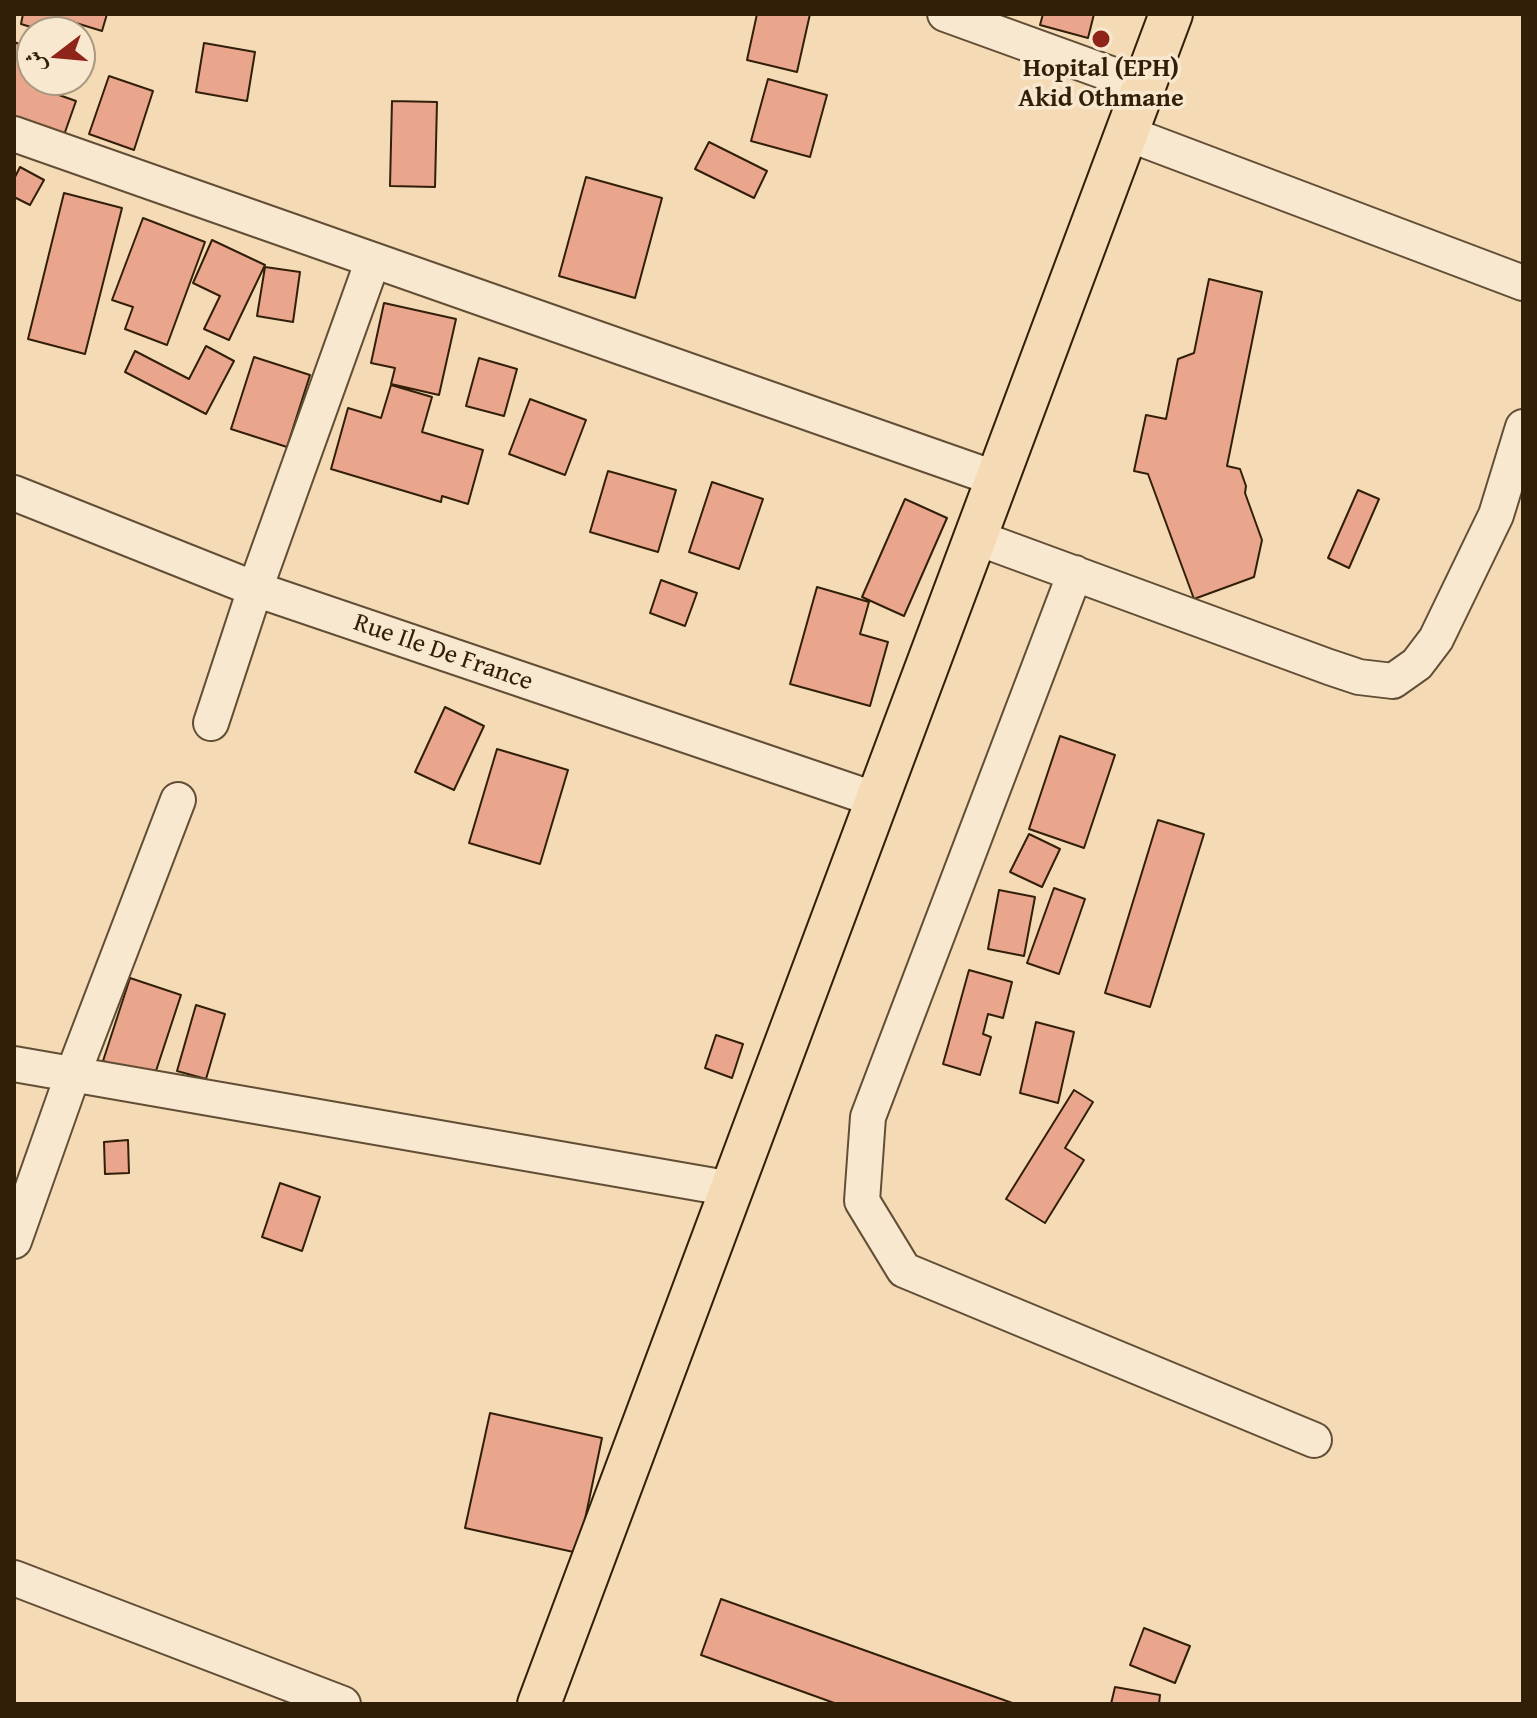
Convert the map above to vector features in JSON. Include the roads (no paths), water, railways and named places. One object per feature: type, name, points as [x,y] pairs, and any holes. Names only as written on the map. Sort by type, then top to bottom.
[{"type":"main road","points":[[539,1704],[1171,14]]},
{"type":"street","points":[[945,14],[1144,86]]},
{"type":"street","points":[[1126,133],[1523,283]]},
{"type":"street","points":[[14,134],[997,479]]},
{"type":"street","points":[[211,723],[255,589],[373,260]]},
{"type":"street","points":[[975,537],[1329,667],[1359,677],[1393,681],[1417,664],[1436,639],[1510,518],[1523,427]]},
{"type":"street","name":"Rue Ile De France","points":[[14,493],[255,589],[877,800]]},
{"type":"street","points":[[1075,573],[868,1117],[862,1201],[904,1270],[1314,1440]]},
{"type":"street","points":[[14,1241],[73,1074],[178,800]]},
{"type":"street","points":[[14,1064],[732,1189]]},
{"type":"street","points":[[14,1578],[343,1704]]},
{"type":"place","name":"Hopital (EPH) Akid Othmane","points":[[1101,39]]}]
